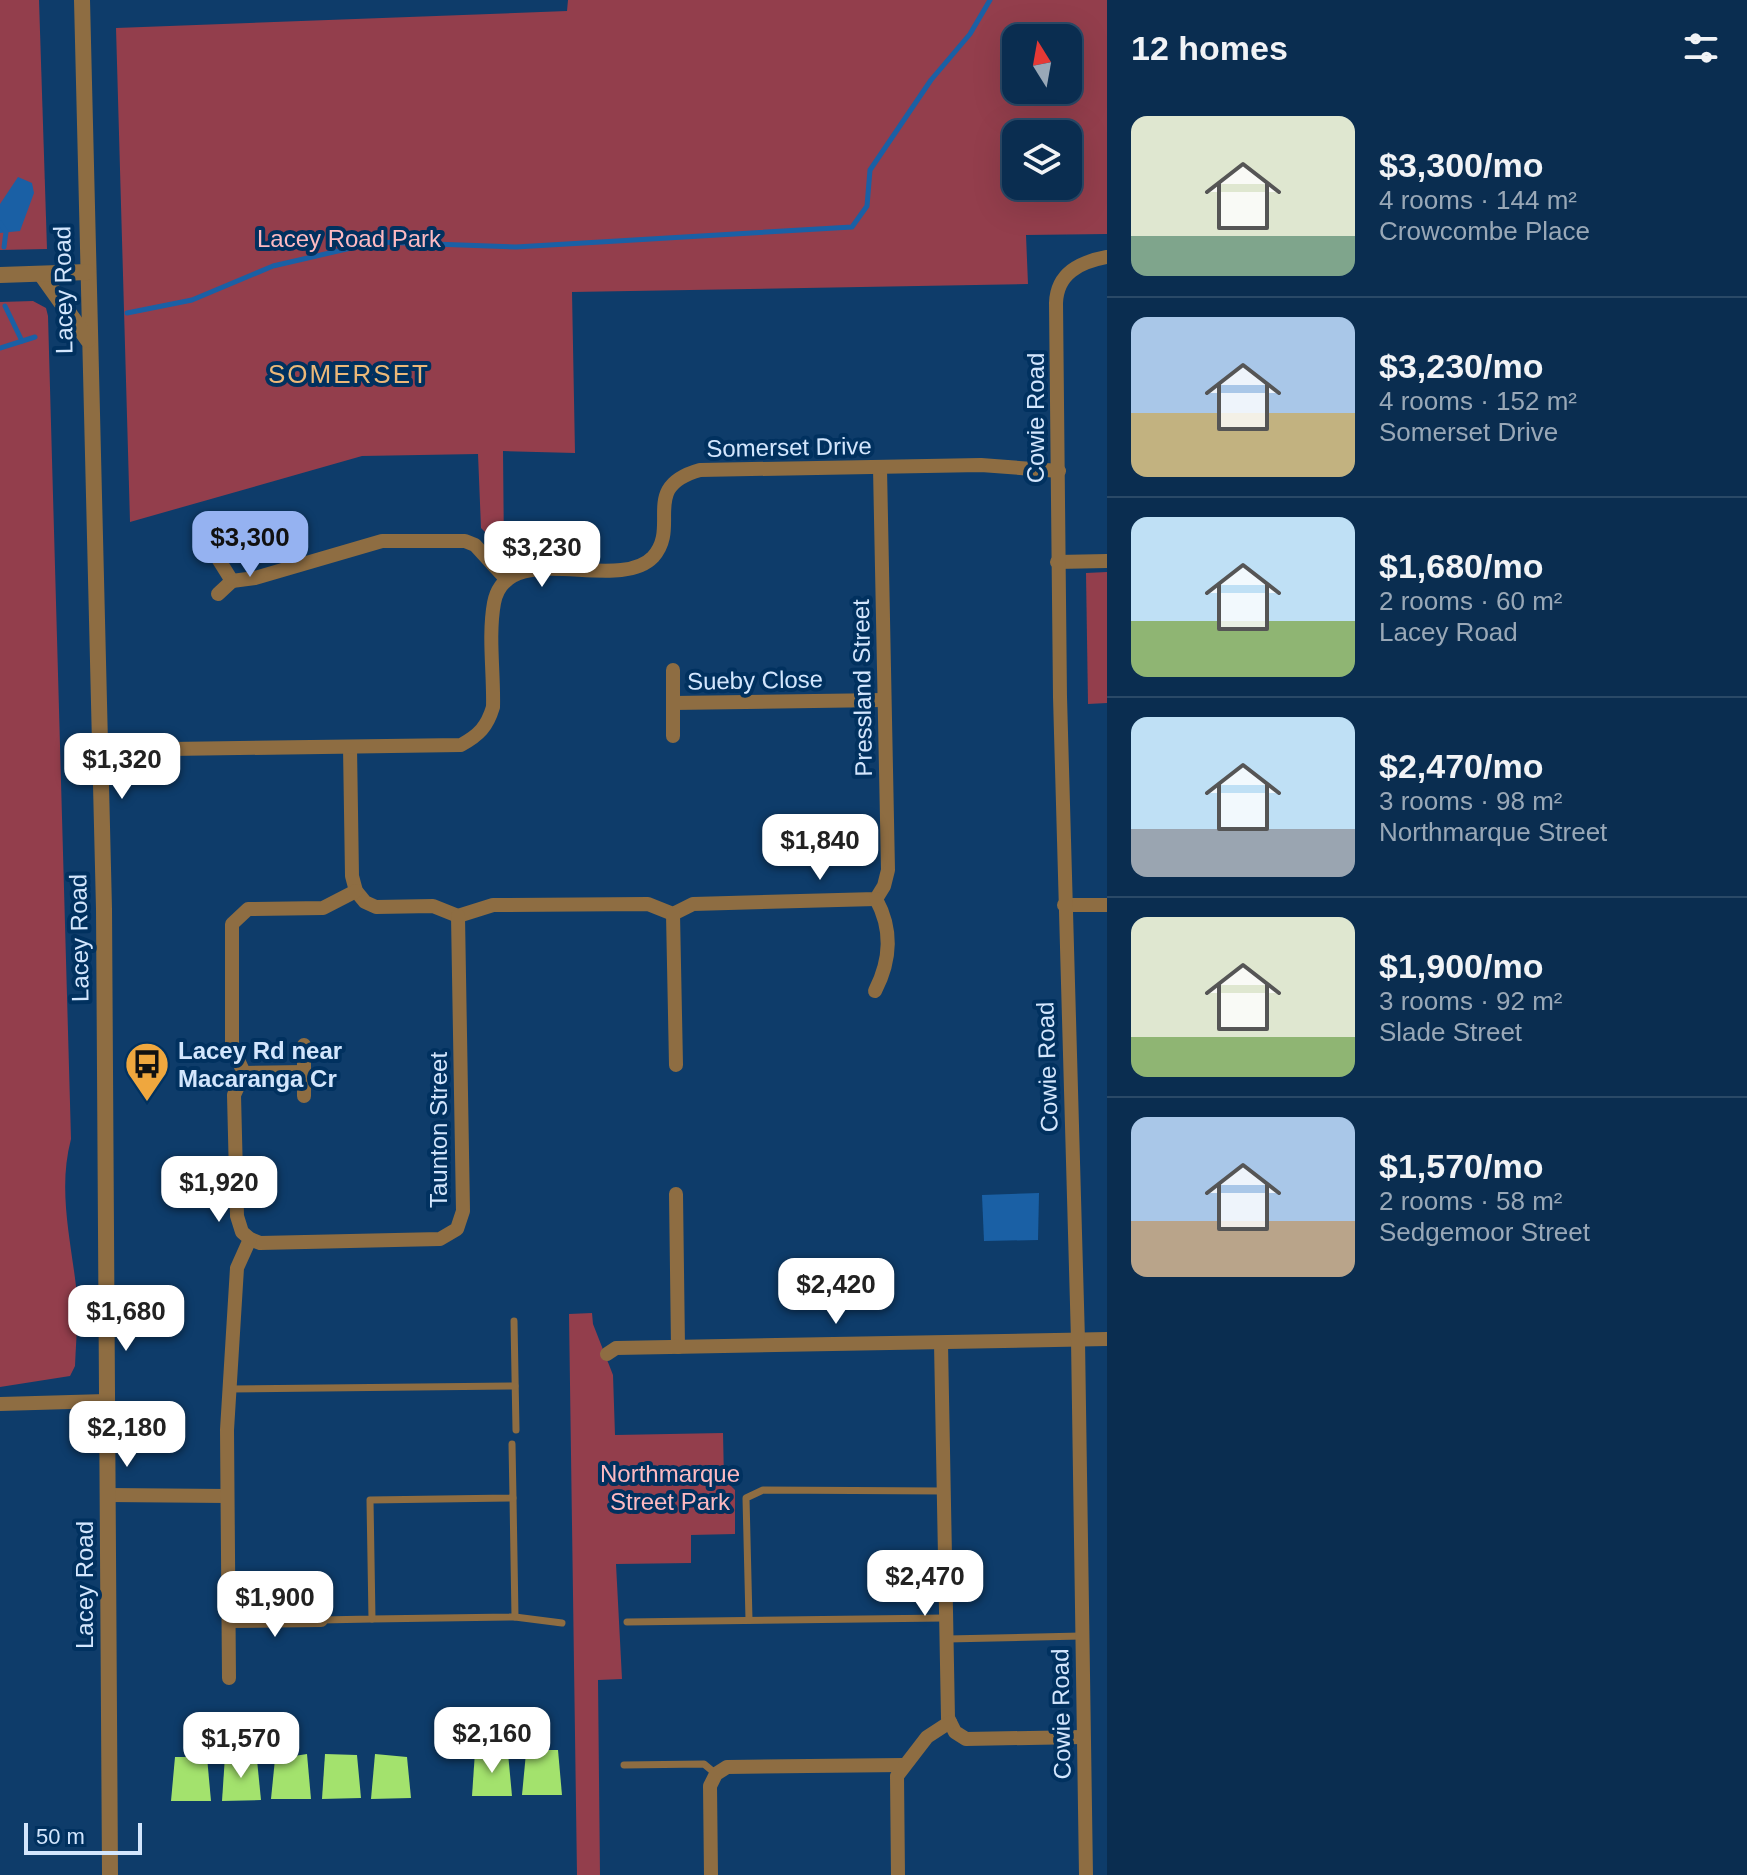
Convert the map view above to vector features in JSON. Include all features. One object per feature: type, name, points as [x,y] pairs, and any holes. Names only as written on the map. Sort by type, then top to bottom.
[{"type":"street","name":"Lacey Road","points":[[82,0],[88,340],[101,750],[110,1875]]},
{"type":"street","name":"Cowie Road","points":[[1086,1875],[1078,1340],[1057,562],[1056,295],[1061,280],[1078,265],[1107,257]]},
{"type":"street","points":[[0,275],[88,272]]},
{"type":"street","points":[[41,274],[88,340]]},
{"type":"street","name":"Somerset Drive","points":[[507,580],[532,570],[623,569],[641,565],[653,557],[661,542],[663,500],[670,486],[682,475],[700,470],[1002,466],[1059,471]]},
{"type":"street","name":"Pressland Street","points":[[876,899],[888,870],[880,468]]},
{"type":"street","points":[[101,750],[461,745],[478,736],[488,724],[493,707],[494,601],[507,580],[475,545],[465,541],[382,541],[255,578],[232,581],[218,594]]},
{"type":"street","points":[[217,557],[232,581]]},
{"type":"street","points":[[1057,562],[1107,561]]},
{"type":"street","name":"Sueby Close","points":[[673,670],[673,736]]},
{"type":"street","name":"Sueby Close","points":[[673,703],[884,700]]},
{"type":"street","points":[[350,747],[352,876],[356,891],[365,902],[376,907],[433,906],[458,916],[493,905],[648,904],[673,914],[693,904],[876,899],[886,917],[888,934],[887,967],[875,991]]},
{"type":"street","points":[[229,1678],[227,1496],[231,1389],[237,1268],[250,1239],[242,1232],[237,1216],[234,1095],[244,1073],[232,1047],[232,924],[248,909],[323,908],[356,891]]},
{"type":"street","points":[[1064,905],[1107,905]]},
{"type":"street","points":[[673,914],[676,1065]]},
{"type":"street","name":"Taunton Street","points":[[250,1239],[260,1243],[440,1239],[457,1229],[463,1211],[458,916]]},
{"type":"street","points":[[304,1045],[304,1096]]},
{"type":"street","points":[[244,1073],[304,1072]]},
{"type":"street","points":[[676,1194],[678,1347]]},
{"type":"street","points":[[607,1354],[616,1348],[1107,1339]]},
{"type":"street","points":[[941,1343],[946,1707],[950,1722],[955,1732],[966,1739],[1083,1737]]},
{"type":"street","points":[[0,1404],[106,1401]]},
{"type":"street","points":[[108,1495],[227,1496]]},
{"type":"street","points":[[229,1621],[321,1620]]},
{"type":"street","points":[[898,1875],[897,1776],[927,1737],[950,1722]]},
{"type":"street","points":[[711,1875],[710,1786],[716,1774],[727,1767],[903,1765]]},
{"type":"lane","points":[[514,1321],[516,1430]]},
{"type":"lane","points":[[231,1389],[515,1386]]},
{"type":"lane","points":[[512,1444],[515,1617]]},
{"type":"lane","points":[[749,1620],[746,1498],[763,1490],[943,1491]]},
{"type":"lane","points":[[372,1619],[370,1500],[513,1498]]},
{"type":"lane","points":[[321,1620],[515,1617],[562,1623]]},
{"type":"lane","points":[[627,1622],[944,1618]]},
{"type":"lane","points":[[945,1639],[1081,1636]]},
{"type":"lane","points":[[624,1765],[704,1764],[716,1774]]},
{"type":"green space","points":[[0,0],[39,0],[47,249],[0,250]]},
{"type":"green space","name":"Lacey Road Park","points":[[568,0],[1107,0],[1107,234],[1026,235],[1028,284],[572,292],[575,453],[503,451],[504,551],[481,528],[478,454],[362,456],[130,522],[116,28],[567,11]]},
{"type":"green space","points":[[33,301],[46,308],[48,316],[71,1139],[65,1194],[76,1286],[77,1326],[75,1366],[70,1376],[0,1387],[0,302]]},
{"type":"green space","points":[[1107,572],[1107,703],[1088,704],[1086,573]]},
{"type":"green space","name":"Northmarque Street Park","points":[[592,1313],[593,1324],[613,1375],[615,1435],[723,1433],[724,1479],[735,1490],[735,1534],[691,1535],[691,1563],[616,1564],[622,1679],[598,1680],[600,1875],[577,1875],[569,1314]]},
{"type":"water","points":[[18,177],[32,183],[34,193],[20,231],[0,233],[0,204]]},
{"type":"water","points":[[1039,1193],[1038,1240],[984,1241],[982,1195]]},
{"type":"building","points":[[558,1750],[562,1795],[522,1795],[526,1753]]},
{"type":"building","points":[[475,1752],[508,1753],[512,1796],[472,1796]]},
{"type":"building","points":[[307,1754],[311,1799],[271,1799],[275,1759]]},
{"type":"building","points":[[325,1754],[357,1755],[361,1798],[322,1799]]},
{"type":"building","points":[[375,1754],[407,1757],[411,1798],[371,1799]]},
{"type":"building","points":[[225,1756],[257,1760],[261,1800],[222,1801]]},
{"type":"building","points":[[175,1757],[207,1757],[211,1801],[171,1801]]},
{"type":"waterway","points":[[127,313],[192,300],[273,266],[377,242],[516,247],[852,227],[867,206],[870,170],[931,80],[970,34],[990,0]]},
{"type":"waterway","points":[[0,223],[6,232],[4,247]]},
{"type":"waterway","points":[[5,306],[22,341]]},
{"type":"waterway","points":[[0,348],[35,337]]},
{"type":"place","name":"Lacey Rd near Macaranga Cr","points":[[147,1103]]},
{"type":"district","name":"SOMERSET","points":[[349,374]]}]
